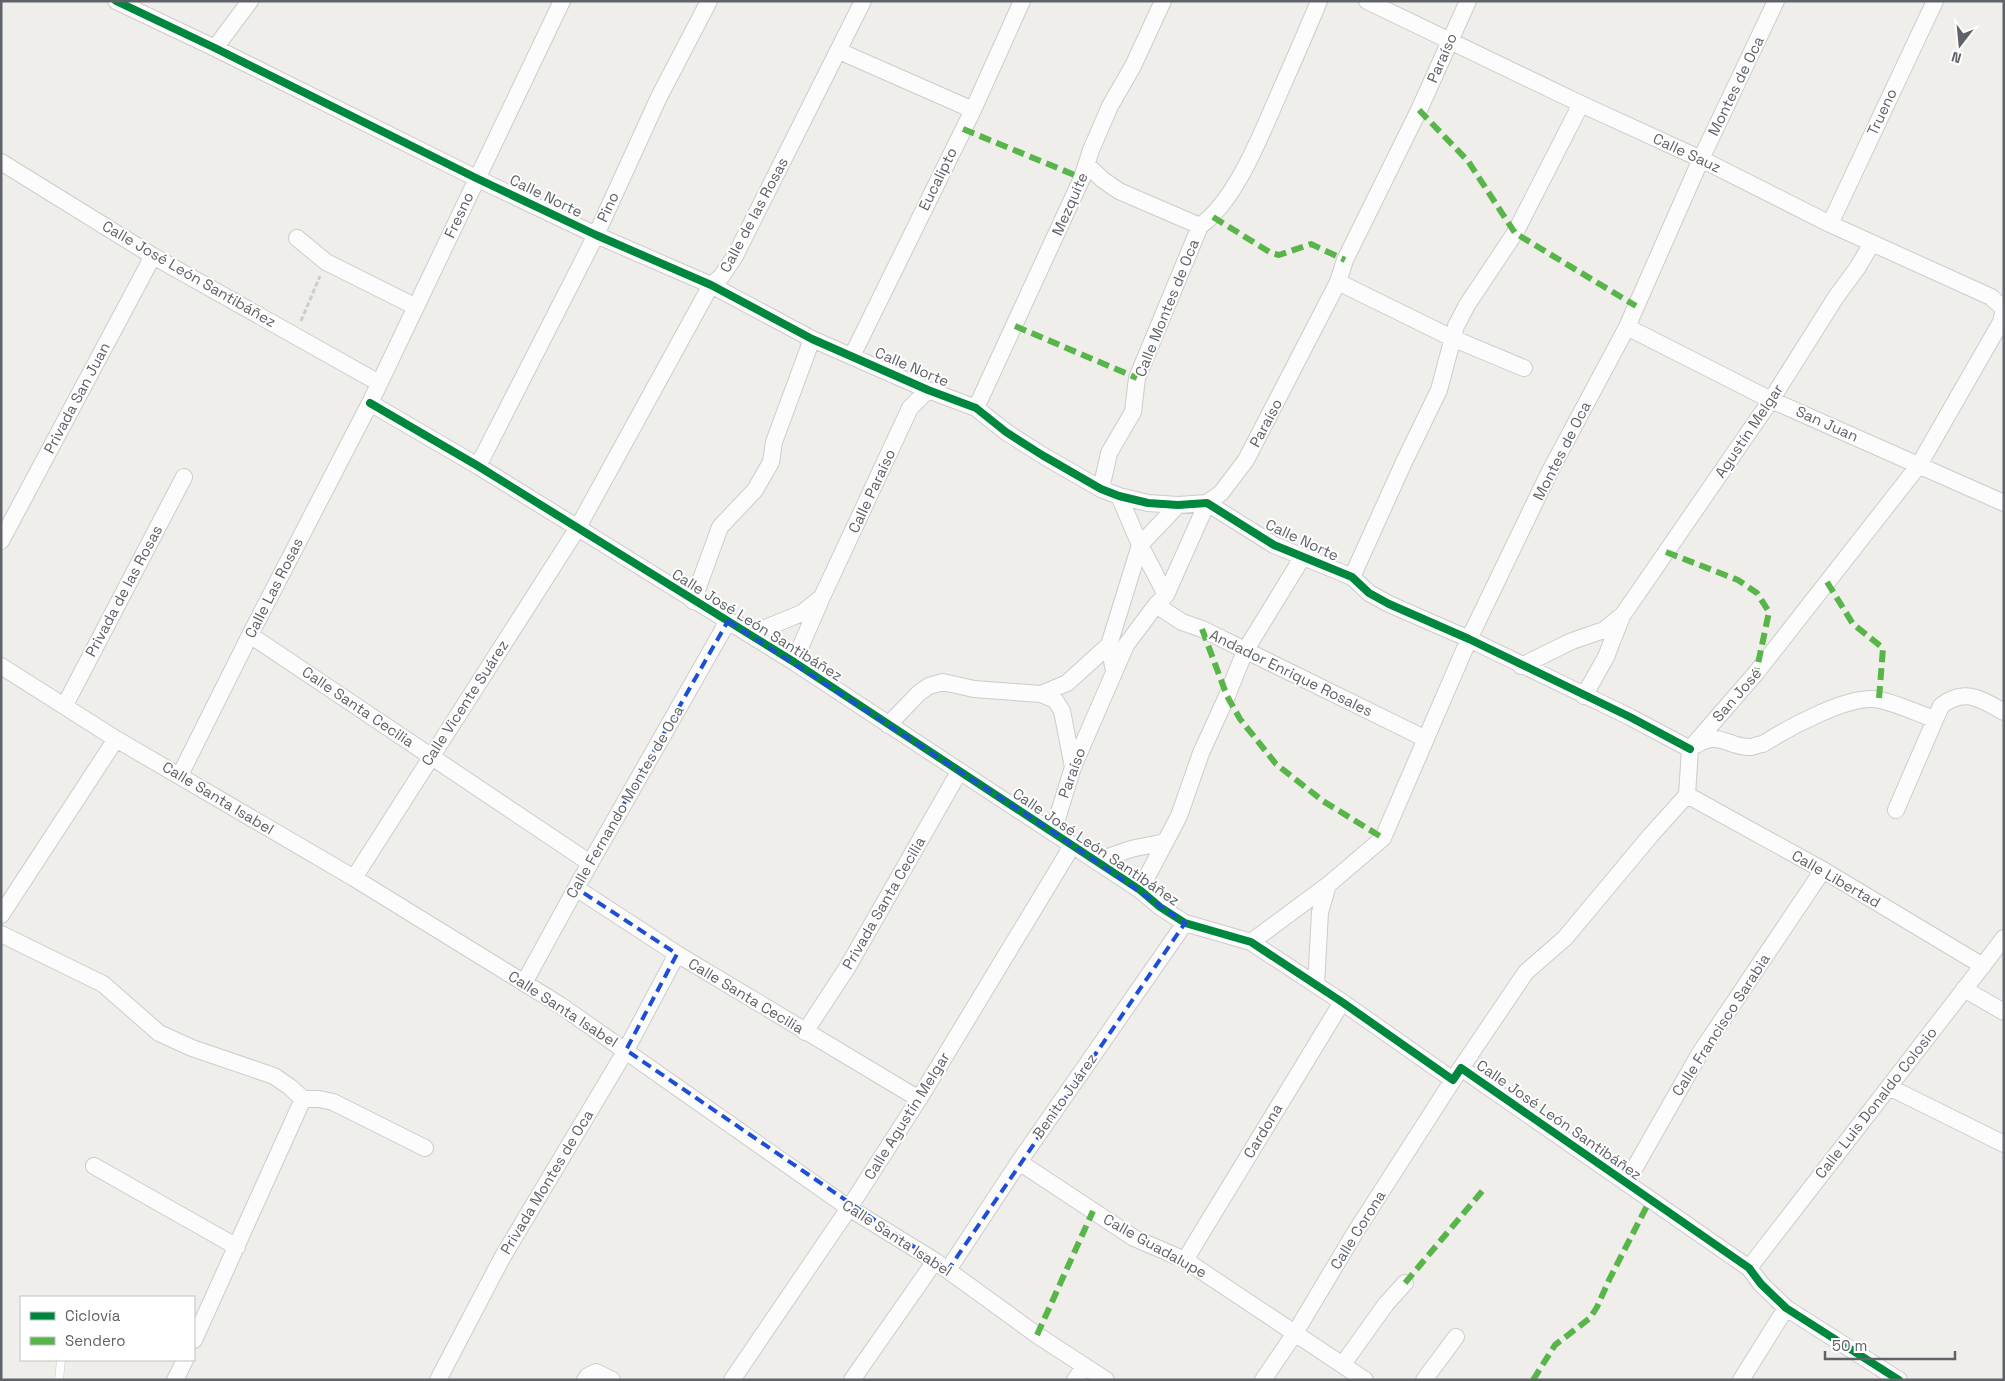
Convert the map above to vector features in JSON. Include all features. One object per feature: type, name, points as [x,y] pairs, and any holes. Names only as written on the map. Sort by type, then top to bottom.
[{"type":"street","name":"Calle Norte","points":[[116,1],[215,48],[476,178],[596,235],[711,285],[812,339],[928,390],[976,408],[1013,437],[1101,489],[1119,496],[1148,503],[1207,503],[1274,545],[1352,577],[1369,593],[1389,604],[1469,639],[1521,666],[1630,717],[1690,749]]},
{"type":"street","points":[[215,48],[250,1]]},
{"type":"street","name":"Fresno","points":[[370,403],[562,1]]},
{"type":"street","name":"Pino","points":[[478,466],[596,235],[659,97],[710,1]]},
{"type":"street","name":"Calle de las Rosas","points":[[578,529],[711,285],[721,277],[735,256],[863,1]]},
{"type":"street","name":"Eucalipto","points":[[852,356],[973,110],[1022,1]]},
{"type":"street","name":"Mezquite","points":[[976,408],[1082,178],[1094,141],[1110,106],[1133,66],[1163,1]]},
{"type":"street","name":"Calle Montes de Oca","points":[[1101,489],[1109,453],[1132,412],[1137,378],[1200,226],[1213,217],[1224,203],[1242,171],[1263,130],[1319,1]]},
{"type":"street","name":"Calle Sauz","points":[[1367,1],[1700,159],[1830,224],[1991,297],[2004,309]]},
{"type":"street","name":"Paraíso","points":[[1053,832],[1073,767],[1126,645],[1161,600],[1207,503],[1221,493],[1246,460],[1338,282],[1345,260],[1419,110],[1468,1]]},
{"type":"street","name":"Montes de Oca","points":[[1251,942],[1328,885],[1383,838],[1469,639],[1550,471],[1626,327],[1700,159],[1776,1]]},
{"type":"street","name":"Trueno","points":[[1830,224],[1935,1]]},
{"type":"street","points":[[839,52],[973,110]]},
{"type":"street","points":[[1352,577],[1439,390],[1452,338],[1467,305],[1515,232],[1581,104]]},
{"type":"street","name":"Calle José León Santibáñez","points":[[1,162],[153,256],[379,383]]},
{"type":"street","points":[[1087,165],[1103,180],[1120,191],[1200,226]]},
{"type":"street","points":[[297,238],[326,262],[416,307]]},
{"type":"street","name":"Agustín Melgar","points":[[1584,696],[1606,657],[1622,616],[1771,400],[1872,243]]},
{"type":"street","name":"Privada San Juan","points":[[1,541],[153,256]]},
{"type":"street","points":[[1338,282],[1452,338],[1524,368]]},
{"type":"street","name":"San José","points":[[1690,749],[1756,673],[1919,465],[2001,322],[2004,309]]},
{"type":"street","name":"San Juan","points":[[1626,327],[1771,400],[2004,503]]},
{"type":"street","points":[[694,601],[720,527],[755,490],[771,462],[774,442],[812,339]]},
{"type":"street","name":"Calle Paraíso","points":[[794,662],[822,597],[910,408],[928,390]]},
{"type":"street","name":"Calle José León Santibáñez","points":[[370,403],[478,466],[794,662],[1140,890],[1160,907],[1185,923],[1251,942],[1626,1183],[1749,1268],[1761,1284],[1786,1308],[1900,1380]]},
{"type":"street","name":"Calle Las Rosas","points":[[180,775],[370,403]]},
{"type":"street","name":"Privada de las Rosas","points":[[65,705],[184,477]]},
{"type":"street","points":[[1119,496],[1161,600]]},
{"type":"street","points":[[1114,671],[1109,645],[1140,545],[1178,504]]},
{"type":"street","name":"Calle Vicente Suárez","points":[[354,878],[430,756],[578,529]]},
{"type":"street","points":[[1140,890],[1178,816],[1201,753],[1245,651],[1302,558]]},
{"type":"street","name":"Calle Paraíso","points":[[728,621],[751,629],[763,629],[802,613],[822,597]]},
{"type":"street","name":"Andador Enrique Rosales","points":[[1161,600],[1182,622],[1202,629],[1426,739]]},
{"type":"street","name":"Agustín Melgar","points":[[1521,666],[1572,641],[1604,630],[1622,616]]},
{"type":"street","name":"Calle Fernando Montes de Oca","points":[[524,983],[728,621]]},
{"type":"street","name":"Calle Santa Cecilia","points":[[250,635],[590,863]]},
{"type":"street","points":[[1042,694],[1067,683],[1109,645]]},
{"type":"street","name":"Calle Santa Isabel","points":[[1,666],[116,738],[354,878],[560,1005],[849,1208],[942,1266],[1037,1334],[1106,1380]]},
{"type":"street","points":[[888,725],[919,693],[929,686],[943,682],[974,689],[1042,694],[1055,700],[1062,711],[1073,767]]},
{"type":"street","points":[[1896,810],[1941,706],[1951,698],[1965,696],[1981,699],[2004,712]]},
{"type":"street","points":[[1457,1074],[1526,972],[1565,938],[1687,796],[1690,749],[1705,739],[1718,738],[1745,746],[1757,745],[1832,709],[1856,701],[1879,699],[1934,719]]},
{"type":"street","points":[[1,915],[116,738]]},
{"type":"street","name":"Privada Santa Cecilia","points":[[804,1032],[847,968],[959,772]]},
{"type":"street","name":"Calle Libertad","points":[[1687,796],[1823,870],[1983,966]]},
{"type":"street","points":[[1096,861],[1132,849],[1165,842]]},
{"type":"street","name":"Calle Agustín Melgar","points":[[732,1380],[849,1208],[918,1099],[1072,846]]},
{"type":"street","name":"Calle Francisco Sarabia","points":[[1626,1183],[1700,1053],[1823,870]]},
{"type":"street","points":[[1316,985],[1320,912],[1328,885]]},
{"type":"street","name":"Calle Santa Cecilia","points":[[576,888],[677,954],[918,1099]]},
{"type":"street","name":"Benito Juárez","points":[[852,1380],[942,1266],[1019,1162],[1185,923]]},
{"type":"street","points":[[1,934],[103,984],[159,1033],[192,1048],[274,1076],[304,1099],[334,1102],[425,1148]]},
{"type":"street","name":"Calle Luis Donaldo Colosio","points":[[1749,1268],[2004,938]]},
{"type":"street","points":[[626,1050],[677,954]]},
{"type":"street","points":[[1964,989],[2004,1012]]},
{"type":"street","name":"Cardona","points":[[1185,1260],[1342,1002]]},
{"type":"street","name":"Privada Montes de Oca","points":[[438,1380],[473,1317],[502,1258],[626,1050]]},
{"type":"street","name":"Calle Corona","points":[[1263,1380],[1295,1333],[1356,1231],[1457,1074]]},
{"type":"street","points":[[1889,1086],[2004,1144]]},
{"type":"street","points":[[195,1338],[304,1099]]},
{"type":"street","name":"Calle Guadalupe","points":[[1019,1162],[1134,1238],[1185,1260],[1365,1380]]},
{"type":"street","points":[[94,1166],[237,1247]]},
{"type":"street","points":[[1343,1364],[1386,1304],[1405,1283]]},
{"type":"street","points":[[1742,1380],[1786,1308]]},
{"type":"street","points":[[1424,1380],[1456,1337]]},
{"type":"street","points":[[175,1380],[184,1361]]},
{"type":"street","points":[[1075,1380],[1085,1366]]},
{"type":"street","points":[[585,1380],[596,1372],[612,1380]]},
{"type":"lane","points":[[59,1380],[61,1361]]},
{"type":"path","points":[[295,335],[326,262]]},
{"type":"highlighted area","points":[[728,621],[1053,832],[1185,923],[948,1270],[626,1050],[677,954],[576,888]]},
{"type":"marked path","points":[[1419,110],[1468,161],[1515,233],[1636,306]]},
{"type":"marked path","points":[[963,129],[1082,178]]},
{"type":"marked path","points":[[1213,217],[1271,253],[1279,255],[1311,244],[1345,260]]},
{"type":"marked path","points":[[1015,326],[1137,378]]},
{"type":"marked path","points":[[1666,552],[1738,580],[1757,593],[1769,612],[1756,673]]},
{"type":"marked path","points":[[1827,582],[1853,624],[1883,648],[1879,699]]},
{"type":"marked path","points":[[1202,629],[1227,696],[1240,719],[1276,764],[1323,801],[1383,838]]},
{"type":"marked path","points":[[1405,1283],[1484,1189]]},
{"type":"marked path","points":[[1533,1380],[1555,1345],[1590,1318],[1650,1200]]},
{"type":"marked path","points":[[1037,1335],[1093,1211]]},
{"type":"cycle path","points":[[116,1],[215,48],[476,178],[596,235],[711,285],[812,339],[928,390],[976,408],[1006,432],[1101,489],[1119,496],[1148,503],[1178,505],[1207,503],[1274,545],[1352,577],[1369,593],[1389,604],[1469,639],[1630,717],[1690,749]]},
{"type":"cycle path","points":[[370,403],[478,466],[794,662],[1140,890],[1160,907],[1185,923],[1251,942],[1342,1002],[1453,1080],[1461,1068],[1749,1268],[1761,1284],[1786,1308],[1899,1380]]}]
